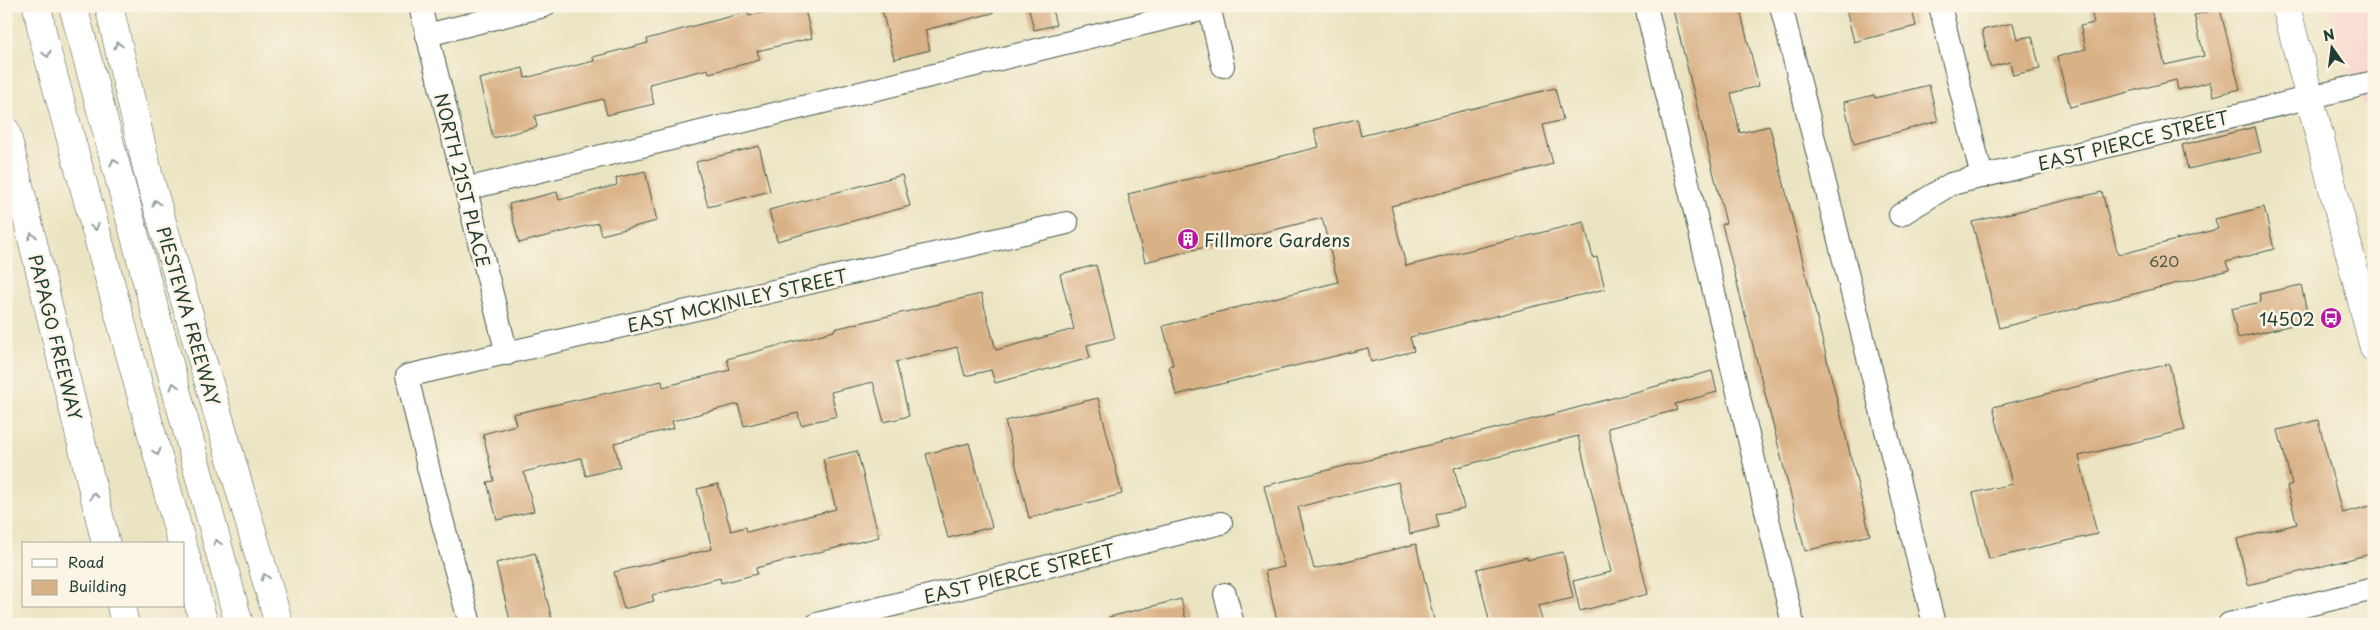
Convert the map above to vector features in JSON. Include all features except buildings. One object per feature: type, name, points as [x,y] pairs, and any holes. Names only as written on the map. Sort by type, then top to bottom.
[{"type":"main road","points":[[37,6],[44,41],[181,542]]},
{"type":"main road","points":[[73,6],[239,624]]},
{"type":"main road","name":"PIESTEWA FREEWAY","points":[[109,6],[149,177],[279,624]]},
{"type":"main road","points":[[2286,6],[2374,348]]},
{"type":"main road","name":"PAPAGO FREEWAY","points":[[6,131],[106,542]]},
{"type":"main road","points":[[185,554],[204,624]]},
{"type":"main road","points":[[121,608],[125,624]]},
{"type":"street","name":"NORTH 21ST PLACE","points":[[420,6],[507,354]]},
{"type":"street","points":[[427,35],[544,6]]},
{"type":"street","points":[[1646,6],[1793,624]]},
{"type":"street","points":[[1781,6],[1929,622]]},
{"type":"street","points":[[1940,6],[1982,177]]},
{"type":"street","points":[[466,189],[1209,7],[1224,66]]},
{"type":"street","name":"EAST PIERCE STREET","points":[[1900,215],[1951,184],[2374,82]]},
{"type":"street","name":"EAST MCKINLEY STREET","points":[[470,624],[429,471],[407,376],[1067,223]]},
{"type":"street","name":"EAST PIERCE STREET","points":[[817,624],[1221,523]]},
{"type":"street","points":[[2229,624],[2374,589]]},
{"type":"street","points":[[1226,594],[1233,624]]},
{"type":"shaded area","points":[[2328,6],[2374,6],[2374,132],[2331,19]]},
{"type":"place","name":"Fillmore Gardens","points":[[1188,239]]},
{"type":"place","name":"14502","points":[[2331,318]]}]
